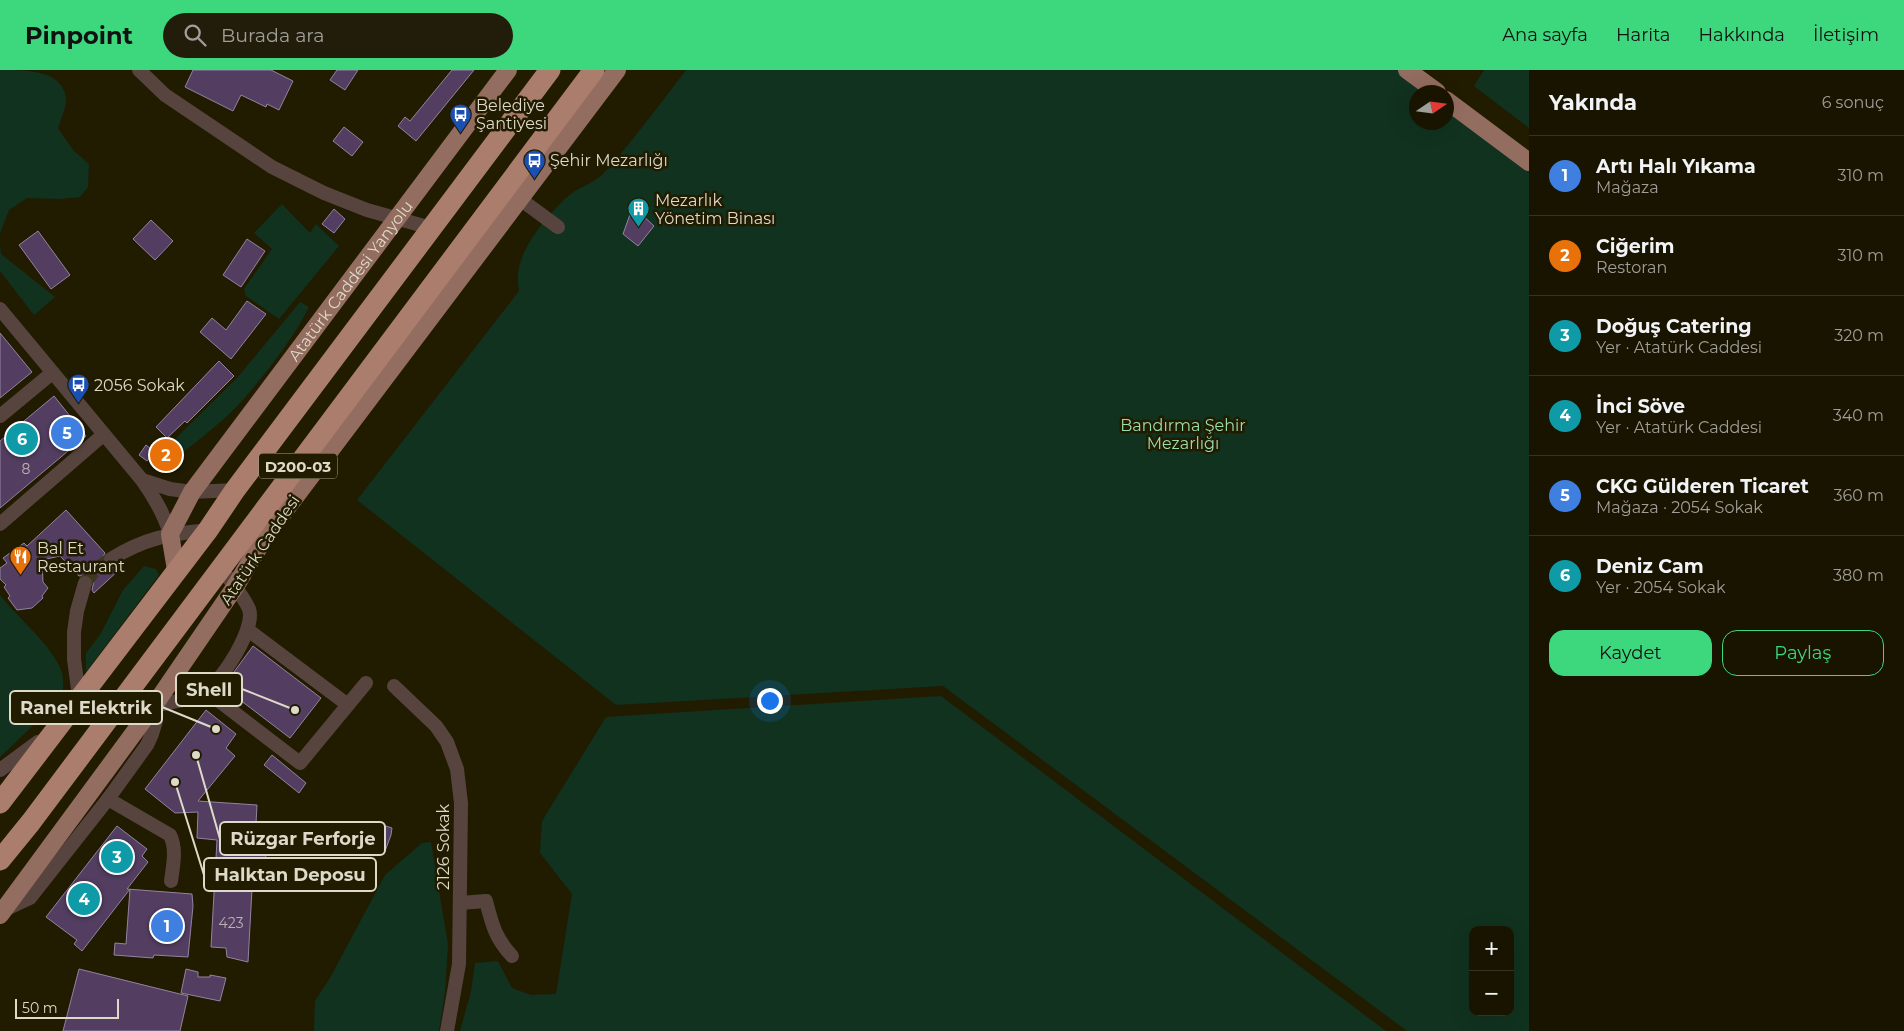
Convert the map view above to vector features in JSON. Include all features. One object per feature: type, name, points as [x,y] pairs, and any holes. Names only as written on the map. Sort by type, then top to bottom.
[{"type":"highway","name":"D200-03","points":[[0,803],[208,530],[235,490],[550,70]]},
{"type":"highway","name":"Atatürk Caddesi","points":[[0,860],[594,70]]},
{"type":"main road","name":"Atatürk Caddesi Yanyolu","points":[[170,534],[192,492],[508,70]]},
{"type":"main road","name":"Atatürk Caddesi","points":[[1,913],[153,707],[235,586],[264,537],[617,70]]},
{"type":"main road","points":[[1407,70],[1427,85]]},
{"type":"main road","points":[[1454,106],[1529,162]]},
{"type":"main road","points":[[170,534],[176,570]]},
{"type":"street","points":[[139,70],[165,95],[272,167],[324,193],[367,210],[431,228]]},
{"type":"street","points":[[520,199],[558,228]]},
{"type":"street","points":[[0,309],[142,480],[159,506],[170,534]]},
{"type":"street","points":[[0,416],[52,373]]},
{"type":"street","points":[[0,524],[103,435]]},
{"type":"street","points":[[142,480],[170,489],[192,492],[235,490]]},
{"type":"street","points":[[111,560],[142,543],[170,534],[208,530]]},
{"type":"street","points":[[107,720],[191,697],[206,691],[214,685],[248,630],[250,618],[249,610],[235,586],[221,568]]},
{"type":"street","points":[[77,701],[78,689],[74,659],[74,632],[77,611],[85,583]]},
{"type":"street","points":[[248,630],[348,705]]},
{"type":"street","points":[[206,691],[300,764],[366,683]]},
{"type":"street","name":"2126 Sokak","points":[[394,686],[436,726],[447,742],[458,769],[461,803],[459,964],[447,1031]]},
{"type":"street","points":[[1,913],[30,898],[108,800],[147,745],[156,722],[153,707]]},
{"type":"street","points":[[0,770],[24,754],[60,724]]},
{"type":"street","points":[[108,800],[170,835],[174,843],[171,882]]},
{"type":"street","points":[[460,903],[486,901],[493,931],[504,948],[512,956]]},
{"type":"green space","points":[[0,70],[32,71],[42,73],[58,81],[63,88],[66,101],[58,128],[73,150],[89,164],[88,187],[80,197],[60,199],[27,198],[9,210],[0,233]]},
{"type":"green space","name":"Bandırma Şehir Mezarlığı","points":[[686,70],[1399,70],[1419,85],[1409,85],[1409,130],[1454,130],[1454,111],[1529,169],[1529,1031],[1407,1031],[943,686],[616,705],[357,500],[519,291],[519,268],[526,248],[539,228],[571,194],[603,174]]},
{"type":"green space","points":[[1484,70],[1529,70],[1529,128],[1474,86]]},
{"type":"green space","points":[[282,204],[310,233],[316,224],[339,246],[279,319],[246,296],[244,289],[272,249],[254,233]]},
{"type":"green space","points":[[0,242],[1,254],[55,297],[34,315],[0,271]]},
{"type":"green space","points":[[300,302],[309,307],[303,319],[278,356],[235,409],[185,451],[173,441],[237,378]]},
{"type":"green space","points":[[144,566],[156,569],[159,575],[86,672],[86,653],[100,635],[123,590]]},
{"type":"green space","points":[[0,595],[43,643],[58,663],[62,673],[63,697],[0,757]]},
{"type":"green space","points":[[941,696],[1386,1031],[460,1031],[471,991],[475,963],[498,961],[512,988],[531,995],[556,994],[572,894],[540,853],[542,821],[606,717]]},
{"type":"green space","points":[[431,842],[448,944],[445,993],[439,1031],[314,1031],[315,1001],[330,978],[385,875],[422,843]]},
{"type":"building","points":[[193,70],[271,70],[293,81],[279,110],[267,104],[266,107],[241,95],[233,111],[185,87]]},
{"type":"building","points":[[337,70],[358,70],[345,90],[330,80]]},
{"type":"building","points":[[452,70],[474,70],[416,141],[398,126],[405,117],[410,121]]},
{"type":"building","points":[[344,127],[363,142],[352,156],[333,141]]},
{"type":"building","points":[[334,209],[345,219],[334,233],[322,224]]},
{"type":"building","name":"Mezarlık Yönetim Binası","points":[[632,209],[637,213],[639,212],[654,226],[638,246],[623,234]]},
{"type":"building","points":[[151,220],[173,241],[155,260],[133,239]]},
{"type":"building","points":[[38,231],[70,275],[51,289],[19,245]]},
{"type":"building","points":[[247,239],[265,251],[241,287],[223,275]]},
{"type":"building","points":[[247,301],[266,314],[231,359],[200,332],[212,318],[226,330]]},
{"type":"building","points":[[0,333],[32,372],[0,398]]},
{"type":"building","points":[[219,361],[234,376],[187,423],[185,421],[167,438],[156,427]]},
{"type":"building","points":[[54,396],[86,436],[0,508],[0,441]]},
{"type":"building","points":[[146,445],[155,452],[147,461],[139,455]]},
{"type":"building","points":[[66,510],[105,553],[102,559],[104,564],[111,568],[117,566],[120,569],[94,593],[92,590],[94,581],[92,577],[87,575],[79,576],[60,556],[42,560],[43,582],[48,588],[42,596],[43,598],[32,608],[17,610],[8,598],[10,596],[4,587],[6,585],[0,579],[0,568],[7,563],[3,558],[24,543],[27,546]]},
{"type":"building","points":[[253,646],[321,698],[290,738],[223,687]]},
{"type":"building","points":[[206,710],[236,734],[226,748],[235,756],[198,801],[257,805],[256,823],[265,823],[263,853],[266,853],[264,889],[252,889],[248,962],[227,957],[226,948],[211,947],[217,840],[197,838],[198,812],[175,813],[145,789]]},
{"type":"building","points":[[272,755],[306,783],[299,793],[264,765]]},
{"type":"building","points":[[373,822],[392,828],[384,854],[375,849],[375,846],[364,838]]},
{"type":"building","points":[[117,826],[147,849],[142,856],[148,862],[127,889],[130,889],[82,951],[74,944],[77,940],[46,917]]},
{"type":"building","points":[[130,889],[192,894],[193,906],[188,957],[154,955],[153,958],[114,955],[115,943],[126,944]]},
{"type":"building","points":[[79,969],[188,996],[180,1031],[63,1031]]},
{"type":"building","points":[[186,969],[198,972],[198,977],[210,977],[210,975],[226,978],[220,1001],[181,993]]},
{"type":"tunnel","points":[[85,583],[93,572],[111,559]]},
{"type":"place","name":"Belediye Şantiyesi","points":[[460,133]]},
{"type":"place","name":"Şehir Mezarlığı","points":[[534,179]]},
{"type":"place","name":"Mezarlık Yönetim Binası","points":[[639,228]]},
{"type":"place","name":"2056 Sokak","points":[[78,404]]},
{"type":"place","name":"CKG Gülderen Ticaret","points":[[67,433]]},
{"type":"place","name":"Deniz Cam","points":[[22,439]]},
{"type":"place","name":"Ciğerim","points":[[166,455]]},
{"type":"place","name":"Bal Et Restaurant","points":[[21,576]]},
{"type":"place","name":"Shell","points":[[295,710]]},
{"type":"place","name":"Ranel Elektrik","points":[[216,729]]},
{"type":"place","name":"Rüzgar Ferforje","points":[[196,755]]},
{"type":"place","name":"Halktan Deposu","points":[[175,782]]},
{"type":"place","name":"Doğuş Catering","points":[[117,857]]},
{"type":"place","name":"İnci Söve","points":[[84,899]]},
{"type":"place","name":"Artı Halı Yıkama","points":[[167,926]]}]
